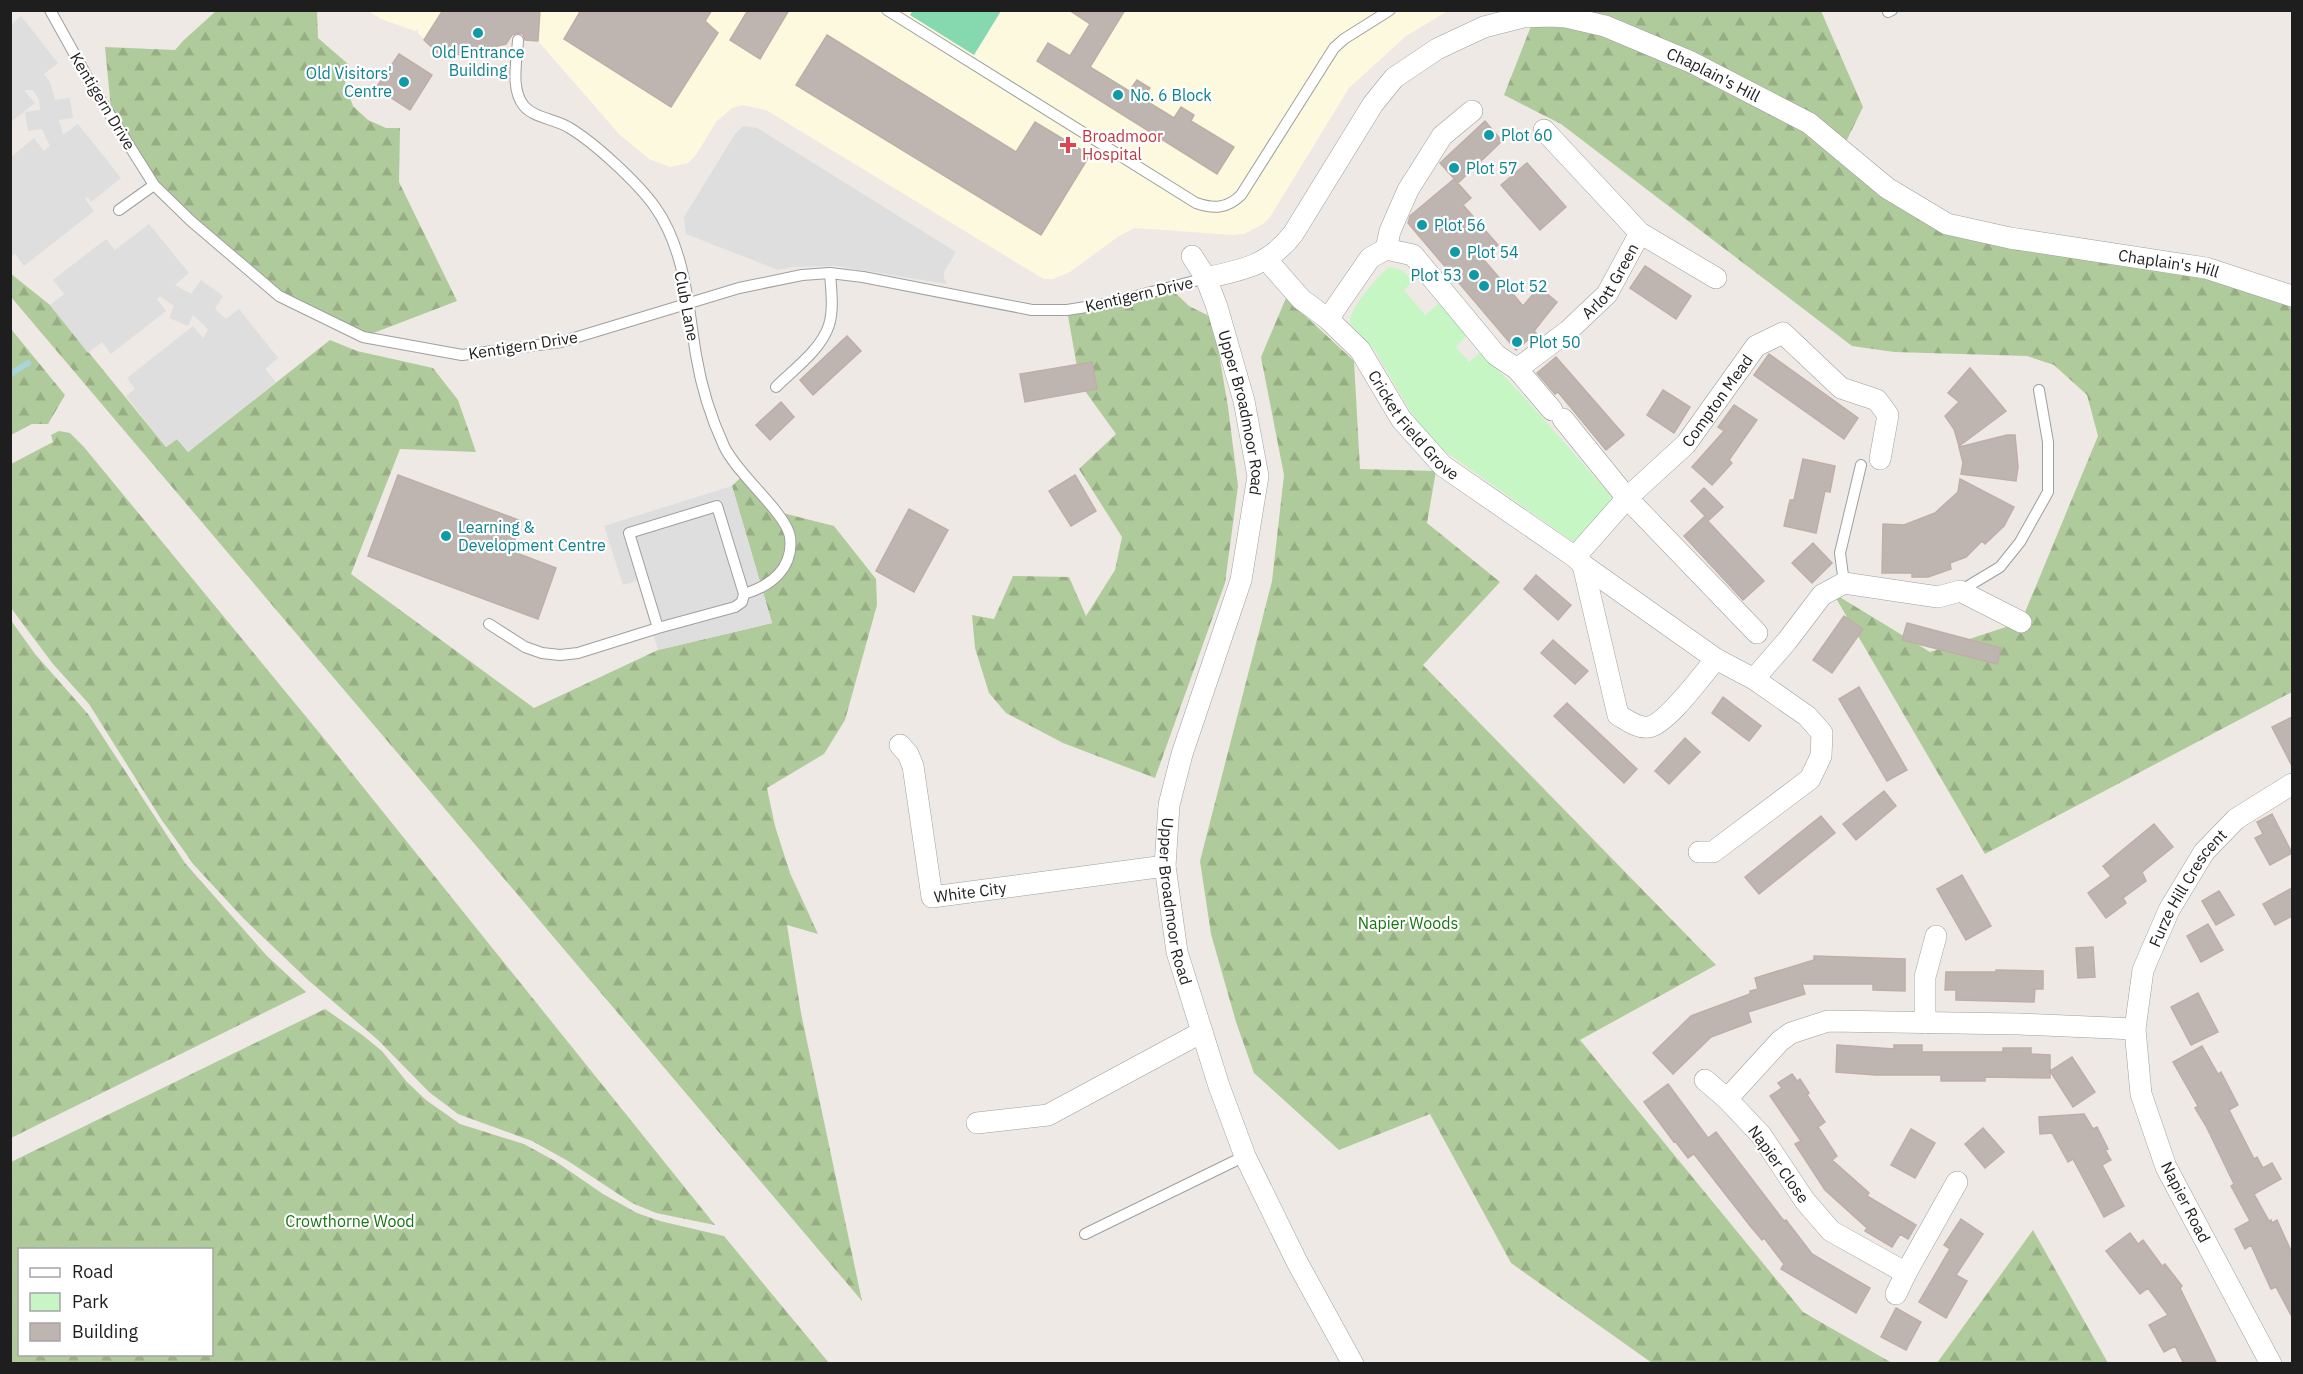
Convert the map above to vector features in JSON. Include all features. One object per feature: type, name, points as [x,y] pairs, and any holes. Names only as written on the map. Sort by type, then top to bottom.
[{"type":"street","name":"Chaplain's Hill","points":[[1206,278],[1230,273],[1266,260],[1280,250],[1293,234],[1373,104],[1395,78],[1437,49],[1484,27],[1540,13],[1566,17],[1610,18],[1809,123],[1887,188],[1947,224],[2010,238],[2206,268],[2292,296]]},
{"type":"street","points":[[1386,249],[1390,231],[1408,190],[1442,136],[1472,111]]},
{"type":"street","name":"Arlott Green","points":[[1544,130],[1640,233],[1716,278]]},
{"type":"street","name":"Arlott Green","points":[[1517,369],[1568,331],[1607,294],[1640,233]]},
{"type":"street","points":[[1328,319],[1370,258],[1386,249],[1413,255],[1496,355],[1517,369],[1627,498],[1757,633]]},
{"type":"street","name":"Upper Broadmoor Road","points":[[1192,256],[1206,278],[1217,307],[1244,401],[1258,476],[1241,580],[1182,754],[1169,805],[1165,866],[1177,952],[1231,1123],[1245,1156],[1297,1262],[1353,1364]]},
{"type":"street","name":"Cricket Field Grove","points":[[1266,260],[1301,299],[1328,319],[1360,350],[1401,418],[1443,466],[1716,659],[1754,679],[1807,716],[1821,733],[1821,756],[1810,779],[1713,852],[1699,852]]},
{"type":"street","name":"Compton Mead","points":[[1579,561],[1627,498],[1686,444],[1756,346],[1783,333],[1840,388],[1877,400],[1888,415],[1871,462]]},
{"type":"street","points":[[1579,561],[1618,715],[1637,726],[1648,728],[1665,719],[1716,659]]},
{"type":"street","points":[[1754,679],[1822,595],[1844,583],[1938,597],[1960,591],[2021,622]]},
{"type":"street","name":"White City","points":[[900,745],[908,753],[913,766],[932,897],[1165,866]]},
{"type":"street","name":"Furze Hill Crescent","points":[[2135,1029],[2143,970],[2169,910],[2204,852],[2236,819],[2292,784]]},
{"type":"street","points":[[1925,1023],[1925,977],[1936,936]]},
{"type":"street","points":[[1727,1100],[1773,1048],[1791,1033],[1828,1021],[2019,1024],[2135,1029]]},
{"type":"street","name":"Napier Road","points":[[2135,1029],[2141,1095],[2166,1167],[2271,1364]]},
{"type":"street","points":[[977,1123],[1048,1115],[1202,1032]]},
{"type":"street","name":"Napier Close","points":[[1705,1080],[1761,1135],[1805,1201],[1831,1231],[1906,1273]]},
{"type":"street","points":[[1896,1294],[1958,1182]]},
{"type":"lane","name":"Kentigern Drive","points":[[50,10],[94,90],[154,185],[190,221],[279,296],[363,337],[462,355],[561,342],[739,288],[802,275],[830,273],[863,277],[1032,310],[1067,310],[1105,304],[1206,278]]},
{"type":"lane","points":[[886,10],[1196,203],[1208,207],[1233,203],[1241,195],[1334,48],[1344,39],[1390,10]]},
{"type":"lane","name":"Club Lane","points":[[489,624],[525,647],[542,653],[578,653],[735,607],[742,602],[744,594],[772,582],[783,571],[789,553],[790,536],[784,522],[743,475],[724,447],[711,412],[697,357],[689,303],[670,235],[656,208],[635,183],[586,140],[568,127],[532,113],[524,106],[518,96],[516,81],[518,40]]},
{"type":"lane","points":[[119,210],[154,185]]},
{"type":"lane","points":[[776,387],[819,345],[825,335],[831,309],[830,273]]},
{"type":"lane","points":[[1960,591],[2000,567],[2020,542],[2048,492],[2048,442],[2039,390]]},
{"type":"lane","points":[[1844,583],[1840,553],[1871,462]]},
{"type":"lane","points":[[658,628],[629,533],[717,506],[744,594]]},
{"type":"lane","points":[[1085,1234],[1245,1156]]},
{"type":"shaded area","name":"Broadmoor Hospital","points":[[368,11],[1448,11],[1406,36],[1349,88],[1270,217],[1263,224],[1244,234],[1233,235],[1135,228],[1119,236],[1070,272],[1053,279],[1044,279],[766,110],[742,105],[732,108],[716,122],[696,155],[688,163],[670,167],[649,159],[619,134],[538,41],[510,39],[506,44],[436,52],[418,33],[418,29],[415,31],[381,19]]},
{"type":"shaded area","points":[[21,16],[58,63],[44,74],[50,82],[55,100],[70,98],[73,118],[59,120],[63,135],[78,124],[121,178],[91,202],[88,197],[85,199],[94,211],[24,266],[15,254],[11,257],[11,157],[34,138],[44,151],[50,146],[42,129],[28,131],[25,112],[40,110],[39,100],[33,90],[24,90],[35,103],[11,122],[11,25]]},
{"type":"shaded area","points":[[743,126],[757,128],[956,252],[944,272],[947,284],[836,266],[792,267],[778,270],[686,234],[684,217],[735,134]]},
{"type":"shaded area","points":[[149,224],[189,273],[175,285],[191,294],[201,280],[223,296],[215,309],[226,319],[239,309],[278,358],[265,369],[276,382],[188,452],[177,439],[166,447],[126,396],[135,389],[127,378],[193,326],[203,338],[208,330],[205,326],[193,315],[188,326],[169,318],[174,306],[160,296],[157,299],[166,311],[111,354],[102,342],[88,353],[50,305],[64,294],[53,280],[106,239],[115,250]]},
{"type":"shaded area","points":[[732,486],[772,623],[658,650],[637,581],[623,585],[604,526]]},
{"type":"green space","points":[[913,10],[1001,11],[974,55],[910,15]]},
{"type":"green space","points":[[216,11],[317,11],[318,38],[348,64],[345,84],[353,106],[368,120],[386,128],[400,128],[399,182],[457,301],[363,337],[279,296],[154,185],[112,119],[105,47],[175,50]]},
{"type":"green space","points":[[1537,11],[1821,11],[1863,107],[1842,150],[1947,224],[2292,296],[2292,692],[1985,854],[1833,593],[1930,652],[2021,622],[2098,436],[2087,395],[2054,365],[2027,356],[1894,352],[1852,346],[1561,124],[1504,95]]},
{"type":"green space","points":[[1390,267],[1402,270],[1413,281],[1404,290],[1425,315],[1440,303],[1467,335],[1456,347],[1469,362],[1481,352],[1619,505],[1575,543],[1439,447],[1415,419],[1374,349],[1350,324],[1359,302],[1378,277]]},
{"type":"green space","points":[[10,273],[50,305],[166,447],[177,439],[188,452],[330,340],[357,351],[433,368],[458,400],[476,452],[400,449],[351,574],[534,708],[658,650],[772,623],[732,486],[743,475],[775,511],[834,526],[876,579],[877,605],[845,720],[824,754],[767,788],[775,826],[790,873],[818,934],[787,925],[801,1013],[862,1301],[11,297]]},
{"type":"green space","points":[[1169,287],[1189,306],[1213,318],[1238,486],[1225,583],[1155,778],[1063,743],[1006,713],[989,693],[975,648],[972,615],[994,619],[1013,576],[1069,577],[1086,616],[1115,570],[1122,537],[1079,469],[1116,434],[1080,384],[1067,310]]},
{"type":"green space","name":"Napier Woods","points":[[1286,298],[1354,361],[1360,469],[1436,471],[1427,523],[1500,582],[1423,665],[1716,965],[1580,1040],[1803,1312],[1892,1363],[1652,1363],[1511,1263],[1430,1114],[1339,1150],[1254,1073],[1236,1022],[1211,934],[1200,861],[1272,581],[1284,475],[1261,357]]},
{"type":"green space","points":[[11,329],[65,395],[48,424],[32,424],[11,435]]},
{"type":"green space","points":[[59,431],[70,433],[84,447],[322,736],[715,1225],[656,1213],[632,1203],[568,1161],[532,1141],[458,1114],[429,1092],[378,1040],[308,980],[244,919],[194,865],[161,819],[89,704],[53,664],[11,608],[11,464],[53,442],[51,435]]},
{"type":"green space","points":[[10,619],[35,654],[88,714],[185,863],[267,956],[306,992],[11,1138]]},
{"type":"green space","name":"Crowthorne Wood","points":[[325,1009],[382,1051],[407,1082],[426,1100],[460,1124],[524,1144],[637,1213],[660,1221],[724,1236],[829,1363],[11,1363],[11,1162]]},
{"type":"green space","points":[[2033,1230],[2108,1363],[1937,1363]]},
{"type":"building","name":"Old Entrance Building","points":[[443,10],[540,10],[538,41],[525,40],[523,34],[518,33],[512,35],[506,44],[443,58],[424,40]]},
{"type":"building","points":[[581,10],[712,10],[705,21],[718,33],[671,107],[564,39]]},
{"type":"building","points":[[748,10],[789,10],[760,59],[730,40]]},
{"type":"building","name":"No. 6 Block","points":[[1069,10],[1125,10],[1090,67],[1129,91],[1137,80],[1150,88],[1143,99],[1174,118],[1181,107],[1194,115],[1191,121],[1234,147],[1217,174],[1037,61],[1048,43],[1070,56],[1090,24]]},
{"type":"building","points":[[827,35],[1016,152],[1035,122],[1090,155],[1041,235],[796,85]]},
{"type":"building","name":"Old Visitors' Centre","points":[[399,54],[432,75],[410,110],[376,88]]},
{"type":"building","points":[[1485,121],[1502,141],[1458,183],[1440,163]]},
{"type":"building","points":[[1527,163],[1566,207],[1540,230],[1501,185]]},
{"type":"building","points":[[1454,179],[1471,198],[1463,205],[1498,245],[1483,259],[1523,306],[1539,287],[1557,302],[1534,331],[1536,333],[1516,350],[1408,223],[1410,216]]},
{"type":"building","points":[[1645,266],[1691,296],[1676,319],[1630,288]]},
{"type":"building","points":[[847,336],[861,351],[813,395],[800,380]]},
{"type":"building","points":[[1769,354],[1858,418],[1844,439],[1754,375]]},
{"type":"building","points":[[1556,357],[1624,435],[1606,450],[1558,392],[1555,394],[1537,373]]},
{"type":"building","points":[[1092,362],[1097,389],[1025,402],[1020,374]]},
{"type":"building","points":[[1970,368],[2006,411],[1959,446],[1954,429],[1945,416],[1959,402],[1948,393]]},
{"type":"building","points":[[1663,390],[1690,407],[1674,433],[1647,415]]},
{"type":"building","points":[[781,402],[794,417],[770,440],[756,425]]},
{"type":"building","points":[[1734,405],[1757,420],[1729,460],[1732,463],[1712,485],[1692,467],[1724,431],[1718,427]]},
{"type":"building","points":[[2015,435],[2018,467],[2016,481],[1961,474],[1963,463],[1959,447]]},
{"type":"building","points":[[1803,459],[1835,466],[1830,492],[1825,491],[1816,533],[1784,526],[1790,500],[1794,500]]},
{"type":"building","name":"Learning & Development Centre","points":[[398,475],[521,521],[511,551],[556,568],[538,619],[368,556]]},
{"type":"building","points":[[1075,475],[1096,511],[1071,526],[1049,491]]},
{"type":"building","points":[[1960,479],[2014,507],[2004,526],[1985,544],[1982,541],[1966,557],[1950,563],[1951,569],[1928,577],[1912,577],[1912,573],[1882,573],[1883,524],[1904,525],[1935,513],[1958,492]]},
{"type":"building","points":[[1704,488],[1723,507],[1709,520],[1691,501]]},
{"type":"building","points":[[909,509],[948,530],[914,592],[876,571]]},
{"type":"building","points":[[1704,517],[1764,581],[1743,600],[1684,536]]},
{"type":"building","points":[[1813,543],[1832,563],[1812,583],[1792,563]]},
{"type":"building","points":[[1536,575],[1571,605],[1558,620],[1524,589]]},
{"type":"building","points":[[1844,616],[1863,629],[1832,673],[1813,660]]},
{"type":"building","points":[[1907,623],[2001,648],[1997,664],[1902,640]]},
{"type":"building","points":[[1553,640],[1588,671],[1575,684],[1541,653]]},
{"type":"building","points":[[1859,687],[1907,770],[1887,781],[1839,699]]},
{"type":"building","points":[[1723,697],[1761,726],[1749,741],[1712,713]]},
{"type":"building","points":[[1567,703],[1637,769],[1624,783],[1554,716]]},
{"type":"building","points":[[2292,717],[2292,766],[2272,727]]},
{"type":"building","points":[[1685,738],[1700,752],[1669,784],[1655,771]]},
{"type":"building","points":[[1884,791],[1896,806],[1856,840],[1843,824]]},
{"type":"building","points":[[2272,814],[2292,853],[2270,865],[2255,838],[2263,834],[2257,822]]},
{"type":"building","points":[[1821,816],[1835,833],[1759,894],[1745,877]]},
{"type":"building","points":[[2154,824],[2173,847],[2142,872],[2146,881],[2123,898],[2126,903],[2106,918],[2088,893],[2111,876],[2103,866]]},
{"type":"building","points":[[1962,875],[1991,926],[1966,940],[1937,889]]},
{"type":"building","points":[[2292,888],[2292,916],[2275,925],[2263,904]]},
{"type":"building","points":[[2219,891],[2234,915],[2216,925],[2202,901]]},
{"type":"building","points":[[2208,924],[2223,950],[2201,962],[2187,936]]},
{"type":"building","points":[[2093,947],[2095,977],[2078,978],[2076,948]]},
{"type":"building","points":[[1814,956],[1905,959],[1905,991],[1873,990],[1873,984],[1802,984],[1805,994],[1748,1012],[1751,1022],[1711,1037],[1673,1074],[1653,1053],[1691,1016],[1750,994],[1750,991],[1758,989],[1755,978],[1814,960]]},
{"type":"building","points":[[1996,970],[2043,971],[2043,989],[2035,989],[2034,1002],[1956,1000],[1956,990],[1945,990],[1946,972],[1996,972]]},
{"type":"building","points":[[2198,993],[2218,1032],[2191,1045],[2171,1007]]},
{"type":"building","points":[[1837,1045],[1894,1049],[1894,1045],[1922,1045],[1922,1052],[2003,1052],[2003,1048],[2031,1048],[2031,1054],[2050,1055],[2050,1078],[1985,1077],[1985,1081],[1941,1081],[1941,1075],[1876,1075],[1836,1072]]},
{"type":"building","points":[[2202,1046],[2218,1074],[2221,1072],[2238,1105],[2229,1110],[2254,1159],[2257,1157],[2263,1168],[2272,1163],[2281,1179],[2254,1194],[2269,1221],[2271,1220],[2272,1223],[2277,1220],[2292,1253],[2292,1317],[2276,1287],[2271,1289],[2251,1245],[2245,1249],[2235,1229],[2250,1221],[2231,1186],[2234,1184],[2206,1126],[2195,1108],[2198,1106],[2173,1062]]},
{"type":"building","points":[[2072,1057],[2095,1092],[2073,1107],[2050,1071]]},
{"type":"building","points":[[1792,1074],[1797,1081],[1800,1079],[1809,1093],[1807,1095],[1825,1122],[1818,1127],[1837,1156],[1832,1160],[1869,1193],[1867,1196],[1916,1225],[1908,1239],[1900,1234],[1892,1247],[1865,1231],[1867,1228],[1825,1190],[1795,1144],[1801,1141],[1770,1096],[1782,1088],[1778,1083]]},
{"type":"building","points":[[1668,1084],[1708,1138],[1716,1132],[1812,1254],[1870,1288],[1856,1313],[1781,1269],[1784,1264],[1764,1238],[1762,1240],[1751,1227],[1694,1154],[1688,1158],[1674,1142],[1644,1102]]},
{"type":"building","points":[[2084,1114],[2093,1129],[2097,1127],[2108,1149],[2105,1150],[2111,1160],[2102,1165],[2124,1206],[2104,1217],[2073,1159],[2068,1162],[2052,1133],[2040,1134],[2039,1117]]},
{"type":"building","points":[[1983,1128],[2004,1152],[1985,1168],[1965,1144]]},
{"type":"building","points":[[1911,1129],[1935,1143],[1915,1178],[1891,1165]]},
{"type":"building","points":[[1961,1219],[1983,1234],[1956,1275],[1967,1281],[1946,1318],[1919,1302],[1950,1249],[1944,1245]]},
{"type":"building","points":[[2130,1233],[2138,1244],[2143,1240],[2162,1266],[2165,1264],[2182,1286],[2180,1288],[2217,1364],[2184,1364],[2175,1346],[2164,1352],[2149,1325],[2168,1315],[2148,1288],[2140,1294],[2106,1251]]},
{"type":"building","points":[[1896,1308],[1921,1322],[1906,1350],[1881,1337]]},
{"type":"waterway","points":[[10,374],[28,363]]},
{"type":"place","name":"Old Entrance Building","points":[[478,33]]},
{"type":"place","name":"Old Visitors' Centre","points":[[404,82]]},
{"type":"place","name":"No. 6 Block","points":[[1118,95]]},
{"type":"place","name":"Plot 60","points":[[1489,135]]},
{"type":"place","name":"Broadmoor Hospital","points":[[1068,145]]},
{"type":"place","name":"Plot 57","points":[[1454,168]]},
{"type":"place","name":"Plot 56","points":[[1422,225]]},
{"type":"place","name":"Plot 54","points":[[1455,252]]},
{"type":"place","name":"Plot 53","points":[[1474,275]]},
{"type":"place","name":"Plot 52","points":[[1484,286]]},
{"type":"place","name":"Plot 50","points":[[1517,342]]},
{"type":"place","name":"Learning & Development Centre","points":[[446,536]]}]
